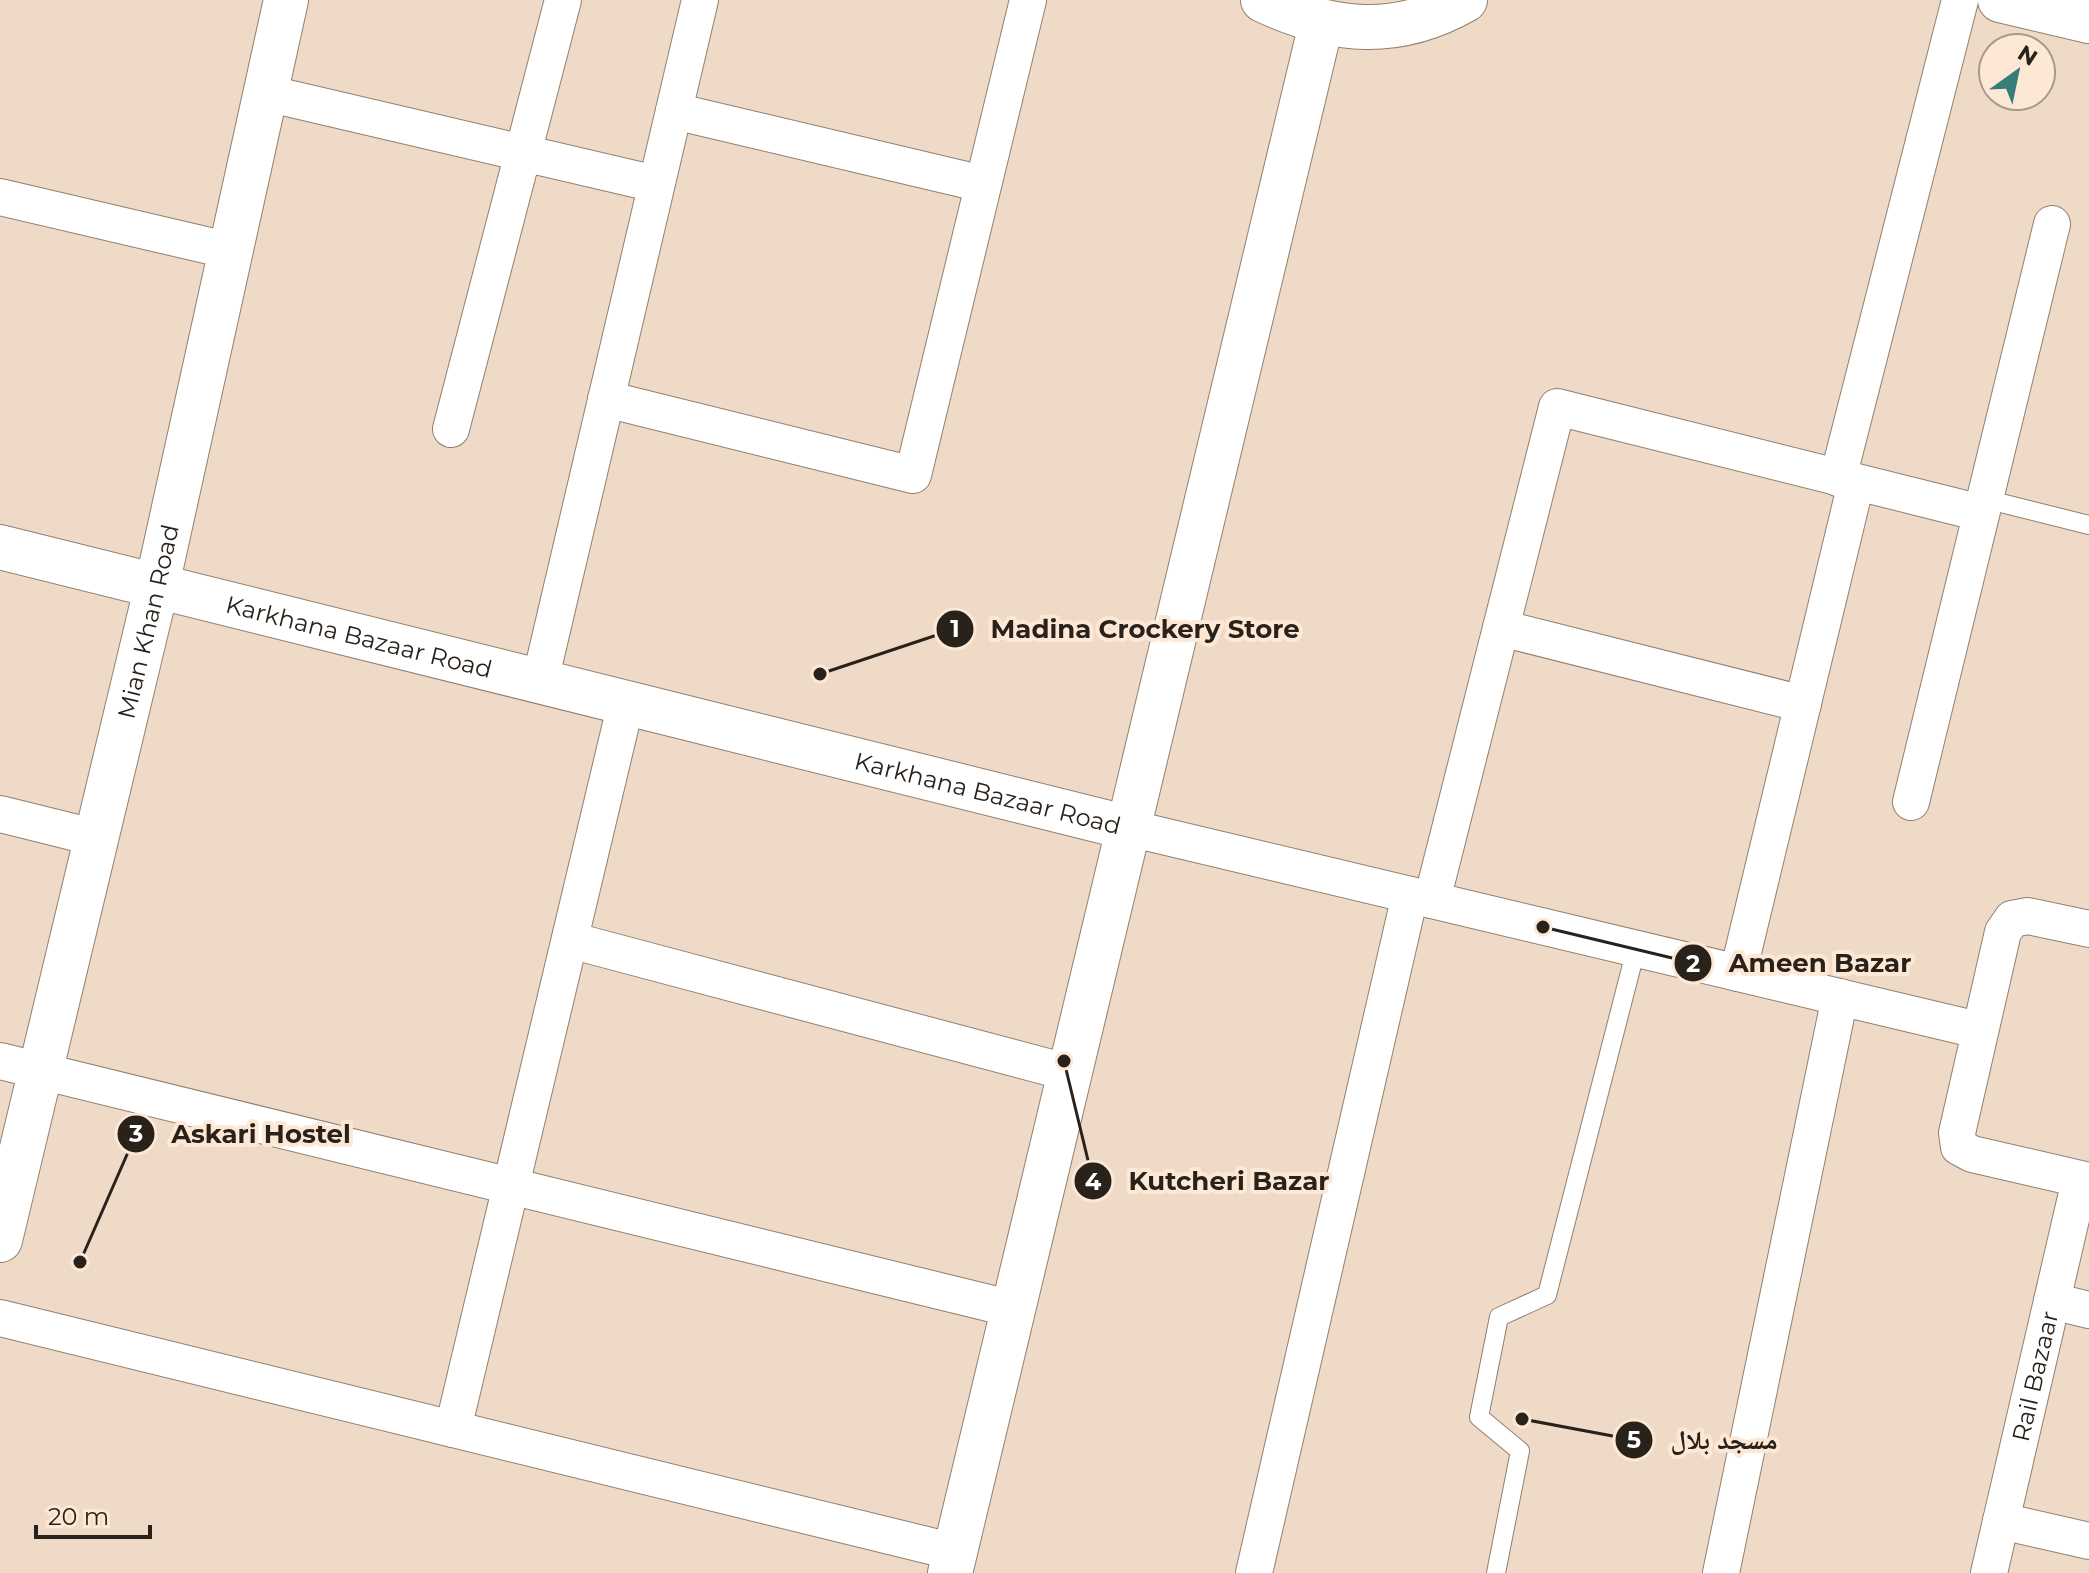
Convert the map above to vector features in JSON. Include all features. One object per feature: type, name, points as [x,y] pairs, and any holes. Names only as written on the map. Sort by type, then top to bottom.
[{"type":"street","name":"Mian Khan Road","points":[[0,1240],[20,1066],[97,838],[157,585],[286,0]]},
{"type":"street","points":[[451,429],[563,0]]},
{"type":"street","points":[[540,681],[700,0]]},
{"type":"street","points":[[606,399],[913,475],[1028,0]]},
{"type":"street","points":[[1263,0],[1321,24],[1380,29],[1437,16],[1465,0]]},
{"type":"street","points":[[1738,973],[1803,704],[1847,480],[1960,0]]},
{"type":"street","points":[[2000,0],[2089,21]]},
{"type":"street","points":[[0,1318],[453,1429],[952,1563],[1321,24]]},
{"type":"street","points":[[266,93],[656,184]]},
{"type":"street","points":[[674,111],[983,184]]},
{"type":"street","points":[[0,197],[231,251]]},
{"type":"street","points":[[1911,802],[2052,224]]},
{"type":"street","points":[[1254,1573],[1421,898],[1501,628],[1557,407],[1847,480],[1983,506]]},
{"type":"street","name":"Karkhana Bazaar Road","points":[[0,547],[1129,828],[1978,1030]]},
{"type":"street","points":[[1501,628],[1803,704]]},
{"type":"street","points":[[453,1429],[626,703]]},
{"type":"street","points":[[0,814],[97,838]]},
{"type":"street","points":[[2085,1180],[1972,1154],[1959,1147],[1957,1133],[1978,1030],[2003,932],[2012,919],[2028,916],[2089,929]]},
{"type":"street","points":[[570,940],[1070,1073]]},
{"type":"street","points":[[1721,1573],[1840,997]]},
{"type":"street","points":[[20,1066],[1013,1309]]},
{"type":"street","name":"Rail Bazaar","points":[[1989,1573],[2052,1301],[2085,1180]]},
{"type":"street","points":[[2052,1301],[2089,1310]]},
{"type":"street","points":[[2001,1521],[2089,1541]]},
{"type":"lane","points":[[1983,506],[2089,525]]},
{"type":"lane","points":[[1496,1573],[1520,1451],[1479,1417],[1499,1317],[1547,1295],[1636,949]]},
{"type":"place","name":"Madina Crockery Store","points":[[820,674]]},
{"type":"place","name":"Ameen Bazar","points":[[1543,927]]},
{"type":"place","name":"Kutcheri Bazar","points":[[1064,1061]]},
{"type":"place","name":"Askari Hostel","points":[[80,1262]]},
{"type":"place","name":"مسجد بلال","points":[[1522,1419]]}]
